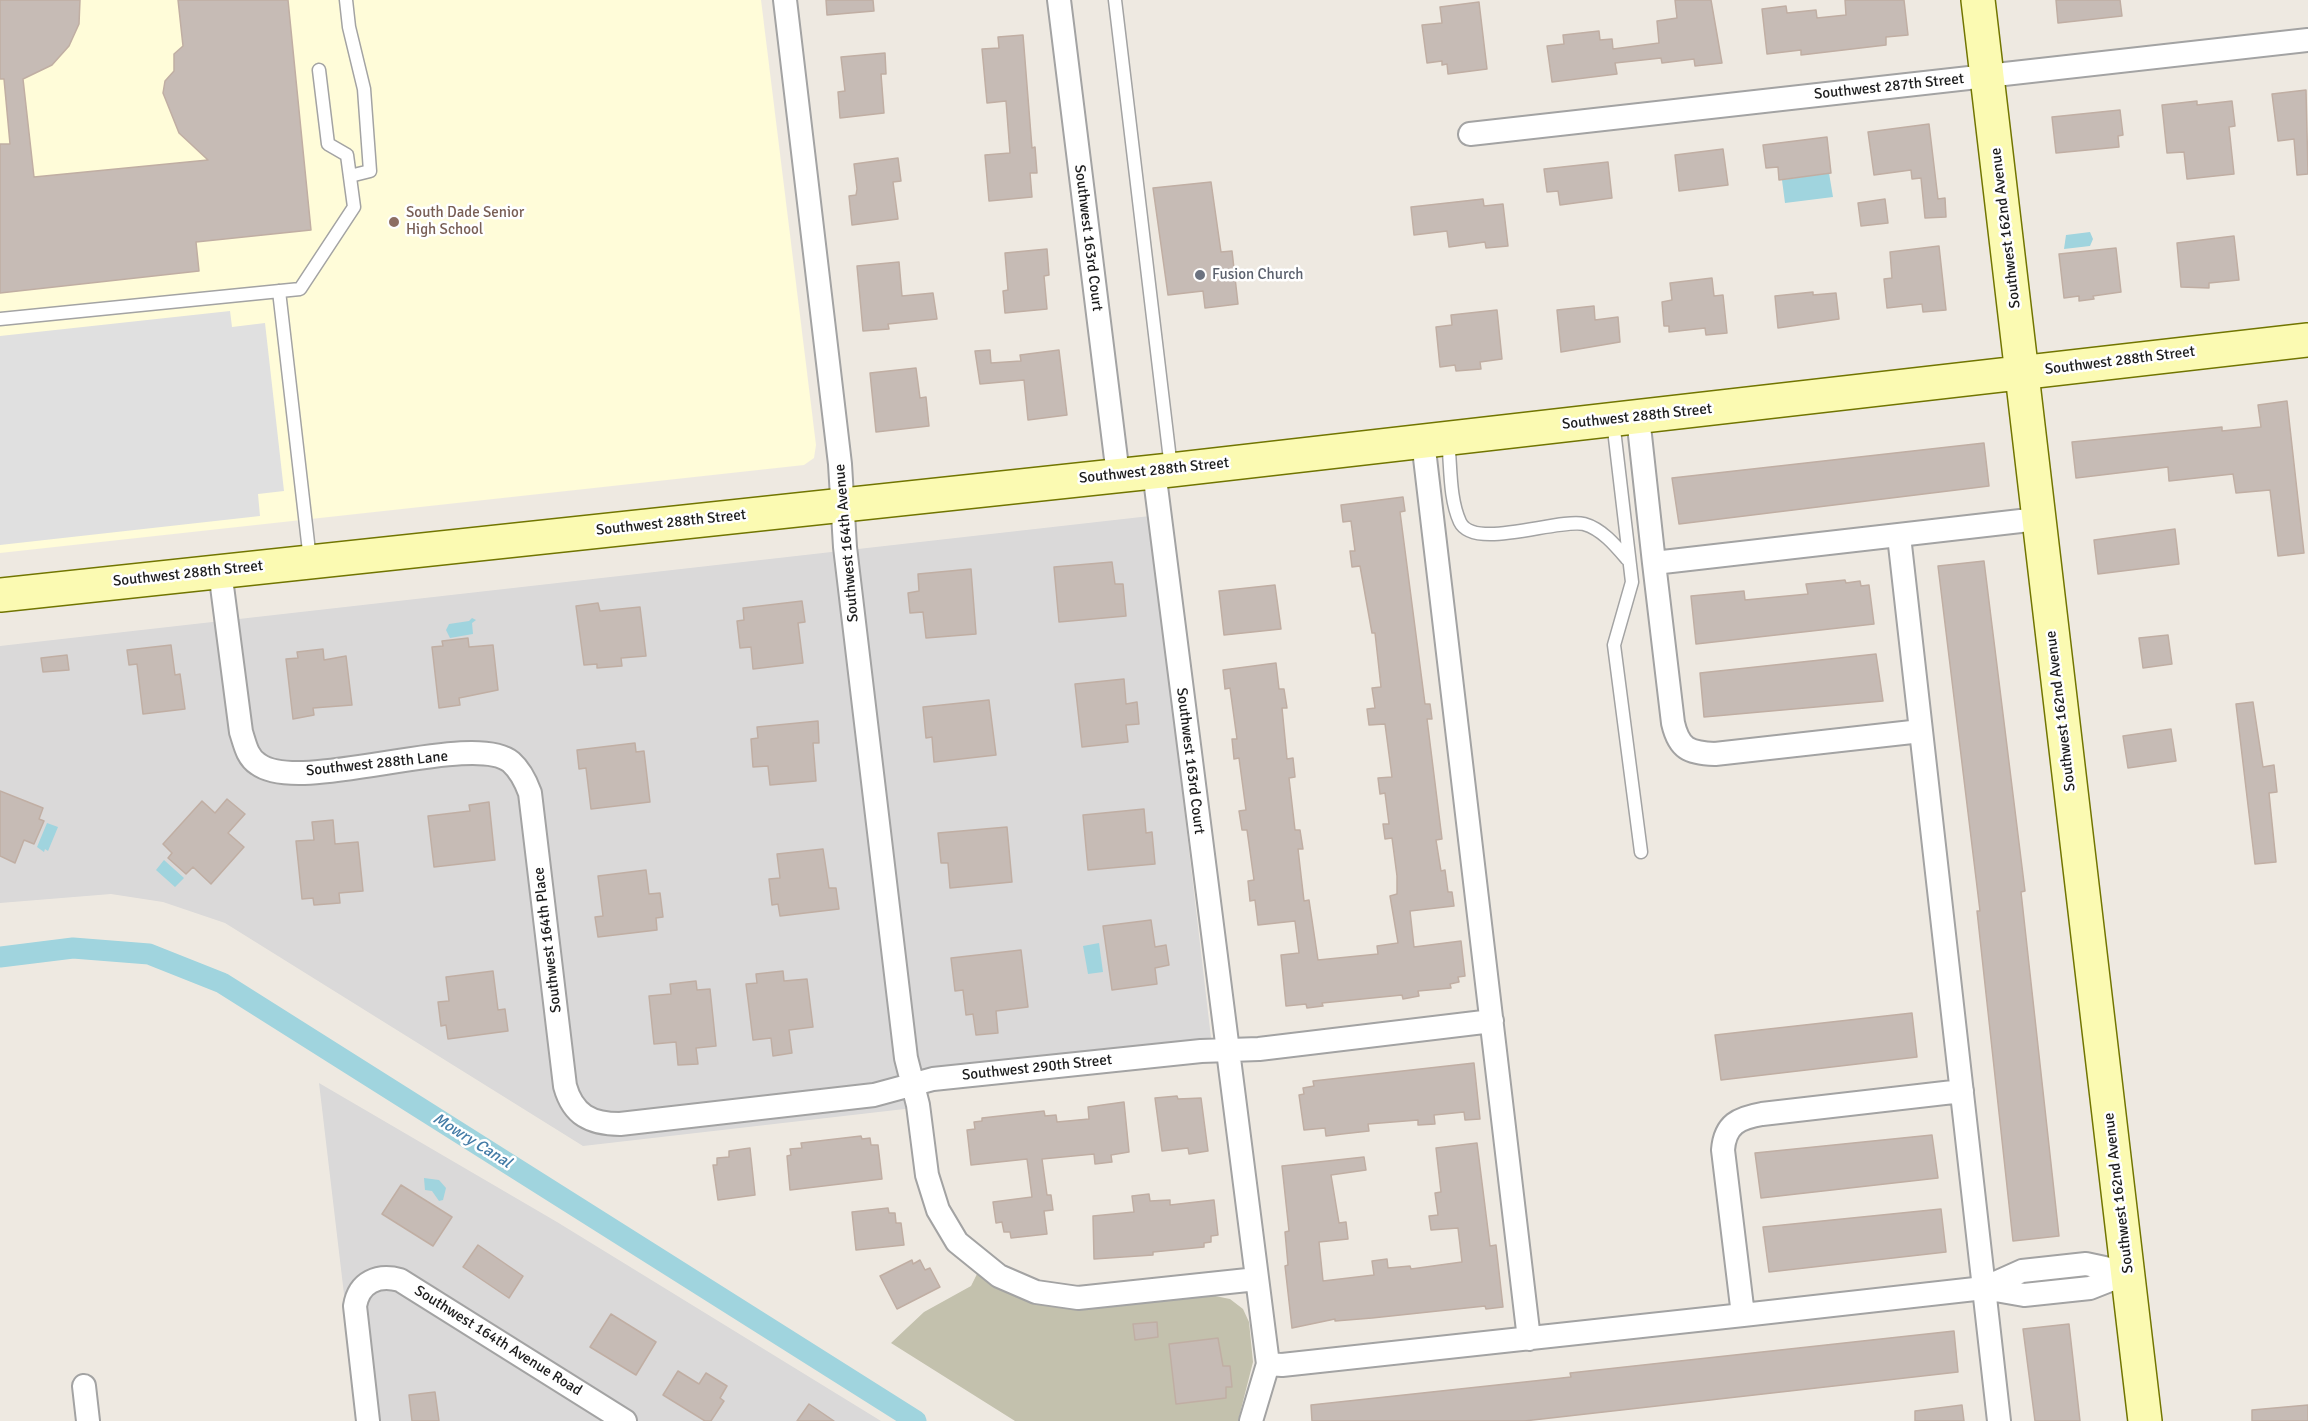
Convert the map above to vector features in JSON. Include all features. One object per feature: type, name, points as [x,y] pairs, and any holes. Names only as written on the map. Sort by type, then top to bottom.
[{"type":"street","name":"Southwest 164th Avenue","points":[[785,0],[843,505],[845,547],[906,1058],[913,1085],[927,1175],[938,1210],[957,1242],[999,1276],[1036,1292],[1078,1299],[1257,1279]]},
{"type":"street","name":"Southwest 163rd Court","points":[[1059,0],[1118,475]]},
{"type":"street","name":"Southwest 162nd Avenue","points":[[1978,0],[2145,1421]]},
{"type":"street","name":"Southwest 287th Street","points":[[1470,134],[2308,40]]},
{"type":"street","name":"Southwest 288th Street","points":[[0,595],[1118,475],[2308,340]]},
{"type":"street","points":[[1625,418],[1654,563],[1673,723],[1677,737],[1684,747],[1697,753],[1715,754],[1921,731]]},
{"type":"street","points":[[1435,439],[1492,1022],[1529,1340]]},
{"type":"street","name":"Southwest 163rd Court","points":[[1162,470],[1227,1050],[1234,1087],[1268,1364]]},
{"type":"street","points":[[1654,563],[2038,519]]},
{"type":"street","points":[[1899,536],[1999,1421]]},
{"type":"street","name":"Southwest 288th Lane","points":[[220,570],[238,717],[249,756],[270,771],[285,773],[467,754],[498,756],[510,761]]},
{"type":"street","name":"Southwest 164th Place","points":[[510,761],[519,771],[530,793],[565,1086],[569,1100],[577,1112],[585,1118]]},
{"type":"street","name":"Southwest 290th Street","points":[[585,1118],[598,1123],[620,1124],[874,1095],[944,1078],[1492,1022]]},
{"type":"street","points":[[1743,1315],[1723,1150],[1728,1128],[1736,1121],[1762,1114],[1962,1091]]},
{"type":"street","points":[[1251,1421],[1268,1364],[1282,1365],[1529,1340],[1984,1288],[2024,1295],[2090,1288],[2128,1273]]},
{"type":"street","name":"Southwest 164th Avenue Road","points":[[368,1421],[355,1306],[360,1290],[367,1283],[384,1277],[400,1280],[625,1421]]},
{"type":"street","points":[[84,1386],[88,1421]]},
{"type":"lane","points":[[346,0],[349,27],[364,89],[370,171],[350,176]]},
{"type":"lane","points":[[1115,0],[1162,470]]},
{"type":"lane","points":[[0,320],[300,289],[354,207],[347,155],[328,144],[319,70]]},
{"type":"lane","points":[[279,291],[310,560]]},
{"type":"lane","points":[[1625,418],[1627,560],[1632,582],[1614,645],[1641,852]]},
{"type":"lane","points":[[1435,439],[1461,524],[1471,532],[1493,534],[1584,524],[1611,540],[1627,560]]},
{"type":"shaded area","name":"South Dade Senior High School","points":[[0,0],[761,0],[816,445],[814,458],[804,465],[0,553]]},
{"type":"shaded area","points":[[230,311],[232,327],[265,323],[284,491],[258,494],[260,516],[0,545],[0,336]]},
{"type":"shaded area","points":[[1150,516],[1213,1055],[921,1089],[922,1107],[583,1146],[225,923],[163,902],[111,894],[0,903],[0,646]]},
{"type":"shaded area","points":[[319,1083],[557,1222],[881,1421],[359,1421]]},
{"type":"shaded area","points":[[977,1274],[1030,1301],[1072,1309],[1215,1296],[1230,1299],[1243,1309],[1249,1322],[1253,1362],[1238,1421],[1015,1421],[891,1343],[924,1312],[971,1286]]},
{"type":"water","points":[[1829,173],[1833,197],[1785,203],[1782,180]]},
{"type":"water","points":[[2090,232],[2093,239],[2090,246],[2064,249],[2066,235]]},
{"type":"water","points":[[472,618],[476,620],[472,623],[473,634],[450,638],[446,630],[449,624],[469,621]]},
{"type":"water","points":[[47,823],[58,827],[48,851],[45,849],[44,852],[37,847]]},
{"type":"water","points":[[164,860],[184,878],[175,887],[156,870]]},
{"type":"water","points":[[1099,943],[1103,972],[1088,974],[1083,946]]},
{"type":"water","points":[[424,1178],[439,1180],[446,1188],[443,1200],[439,1201],[432,1191],[425,1190]]},
{"type":"building","points":[[0,0],[80,0],[79,24],[69,46],[52,65],[23,79],[34,177],[208,160],[179,133],[163,93],[165,81],[174,71],[174,54],[183,46],[178,0],[288,0],[311,230],[196,242],[199,271],[0,293],[0,144],[10,144],[4,79],[0,79]]},
{"type":"building","points":[[826,0],[873,0],[874,11],[827,15]]},
{"type":"building","points":[[1675,0],[1711,0],[1722,63],[1695,66],[1694,59],[1662,63],[1661,58],[1615,63],[1617,74],[1552,82],[1547,46],[1564,44],[1563,35],[1599,31],[1600,40],[1612,39],[1613,49],[1659,43],[1657,21],[1677,18]]},
{"type":"building","points":[[1845,0],[1904,0],[1908,35],[1886,37],[1886,45],[1801,55],[1801,50],[1767,54],[1762,9],[1786,6],[1787,13],[1816,10],[1817,18],[1846,15]]},
{"type":"building","points":[[2056,0],[2120,0],[2122,16],[2058,23]]},
{"type":"building","points":[[1479,2],[1487,69],[1448,74],[1447,64],[1442,65],[1442,61],[1427,63],[1422,25],[1442,23],[1440,7]]},
{"type":"building","points":[[1023,35],[1032,148],[1035,147],[1037,173],[1030,173],[1032,197],[989,201],[985,155],[1010,153],[1006,101],[987,103],[982,49],[999,48],[998,37]]},
{"type":"building","points":[[885,53],[886,74],[881,74],[884,113],[840,118],[838,92],[845,91],[841,57]]},
{"type":"building","points":[[2306,90],[2308,174],[2297,175],[2294,139],[2278,141],[2272,94]]},
{"type":"building","points":[[2197,101],[2197,105],[2232,101],[2235,126],[2229,127],[2234,174],[2187,179],[2184,152],[2167,153],[2162,105]]},
{"type":"building","points":[[2120,110],[2123,135],[2118,136],[2119,147],[2056,153],[2052,117]]},
{"type":"building","points":[[1929,124],[1938,199],[1945,198],[1946,217],[1925,218],[1921,178],[1912,179],[1911,170],[1874,175],[1868,132]]},
{"type":"building","points":[[1827,137],[1831,173],[1779,180],[1778,167],[1766,168],[1763,145]]},
{"type":"building","points":[[1723,149],[1728,185],[1679,191],[1675,155]]},
{"type":"building","points":[[898,158],[901,181],[893,182],[898,219],[852,225],[849,196],[856,195],[857,189],[854,164]]},
{"type":"building","points":[[1608,162],[1612,198],[1560,205],[1558,191],[1547,192],[1544,169]]},
{"type":"building","points":[[1211,182],[1221,252],[1232,251],[1238,304],[1205,308],[1203,291],[1168,295],[1153,188]]},
{"type":"building","points":[[1483,199],[1484,206],[1503,204],[1508,246],[1486,248],[1485,242],[1449,247],[1447,231],[1414,235],[1411,207]]},
{"type":"building","points":[[1885,199],[1888,223],[1861,226],[1858,203]]},
{"type":"building","points":[[2234,236],[2239,280],[2209,283],[2209,288],[2181,287],[2177,243]]},
{"type":"building","points":[[1939,246],[1946,310],[1923,312],[1922,304],[1887,308],[1884,279],[1892,278],[1890,252]]},
{"type":"building","points":[[2116,248],[2121,292],[2093,296],[2094,299],[2079,301],[2079,296],[2064,298],[2059,254]]},
{"type":"building","points":[[1047,249],[1049,275],[1044,276],[1047,309],[1005,313],[1003,291],[1008,290],[1005,253]]},
{"type":"building","points":[[899,262],[902,296],[933,293],[937,319],[888,324],[889,329],[863,331],[857,266]]},
{"type":"building","points":[[1712,278],[1714,296],[1723,295],[1727,333],[1706,335],[1705,328],[1669,332],[1669,326],[1664,326],[1662,302],[1672,300],[1670,283]]},
{"type":"building","points":[[1813,292],[1813,295],[1836,293],[1839,319],[1778,328],[1775,296]]},
{"type":"building","points":[[1594,306],[1595,320],[1618,317],[1620,342],[1561,352],[1557,310]]},
{"type":"building","points":[[1497,310],[1502,359],[1480,362],[1481,369],[1456,371],[1455,365],[1440,367],[1436,327],[1452,325],[1451,315]]},
{"type":"building","points":[[990,350],[991,363],[1021,361],[1020,355],[1059,350],[1067,415],[1028,420],[1024,380],[980,384],[975,351]]},
{"type":"building","points":[[916,368],[920,398],[926,397],[929,426],[876,432],[870,373]]},
{"type":"building","points":[[2287,401],[2304,553],[2278,556],[2270,490],[2236,493],[2233,474],[2169,481],[2168,467],[2076,478],[2072,442],[2222,427],[2222,431],[2261,427],[2258,405]]},
{"type":"building","points":[[1984,443],[1989,486],[1679,524],[1672,478]]},
{"type":"building","points":[[1403,497],[1405,511],[1400,512],[1425,704],[1430,704],[1432,719],[1427,719],[1442,839],[1436,840],[1441,871],[1445,870],[1448,892],[1452,892],[1454,906],[1410,911],[1414,947],[1461,941],[1465,976],[1458,977],[1459,982],[1450,984],[1451,988],[1418,991],[1419,996],[1403,999],[1402,995],[1322,1003],[1323,1006],[1307,1008],[1306,1004],[1286,1006],[1281,955],[1299,953],[1295,921],[1258,925],[1255,900],[1250,901],[1248,881],[1254,880],[1247,830],[1242,830],[1239,811],[1246,810],[1239,758],[1234,759],[1232,739],[1237,739],[1230,688],[1225,689],[1223,670],[1276,663],[1279,689],[1284,689],[1287,708],[1282,708],[1287,759],[1293,758],[1295,777],[1289,778],[1295,830],[1300,830],[1303,849],[1298,849],[1304,901],[1309,900],[1318,960],[1378,954],[1377,946],[1398,943],[1390,896],[1397,894],[1397,876],[1392,838],[1385,839],[1383,824],[1389,824],[1385,793],[1380,794],[1378,778],[1392,777],[1385,724],[1369,725],[1367,709],[1375,708],[1372,688],[1381,687],[1375,633],[1372,633],[1360,566],[1352,567],[1350,551],[1355,551],[1351,521],[1343,522],[1341,505]]},
{"type":"building","points":[[2175,529],[2179,564],[2098,574],[2094,540]]},
{"type":"building","points":[[1984,561],[2025,891],[2021,892],[2059,1236],[2013,1241],[1977,911],[1980,911],[1938,566]]},
{"type":"building","points":[[1112,562],[1115,584],[1123,584],[1126,616],[1059,622],[1054,567]]},
{"type":"building","points":[[971,569],[976,634],[926,638],[923,612],[910,613],[908,593],[919,591],[918,574]]},
{"type":"building","points":[[1845,580],[1846,583],[1860,581],[1861,586],[1869,585],[1874,624],[1696,644],[1691,596],[1744,591],[1745,600],[1808,594],[1806,584]]},
{"type":"building","points":[[1275,585],[1281,629],[1224,635],[1219,591]]},
{"type":"building","points":[[802,601],[805,622],[798,623],[803,663],[753,669],[751,647],[740,648],[737,621],[744,620],[743,608]]},
{"type":"building","points":[[598,603],[600,611],[640,607],[646,656],[621,658],[622,666],[597,668],[597,664],[584,665],[576,606]]},
{"type":"building","points":[[2168,635],[2172,664],[2143,668],[2139,638]]},
{"type":"building","points":[[468,638],[469,647],[493,645],[498,690],[459,698],[460,705],[439,708],[432,647],[443,646],[442,641]]},
{"type":"building","points":[[171,645],[175,675],[180,674],[185,709],[143,714],[137,664],[129,665],[127,650]]},
{"type":"building","points":[[323,649],[324,660],[346,656],[352,705],[313,708],[314,715],[293,719],[286,659],[298,658],[297,652]]},
{"type":"building","points":[[1876,654],[1883,701],[1704,717],[1700,673]]},
{"type":"building","points":[[67,655],[69,670],[43,672],[41,658]]},
{"type":"building","points":[[1124,679],[1126,704],[1137,702],[1139,724],[1126,725],[1128,742],[1082,747],[1075,684]]},
{"type":"building","points":[[989,700],[996,755],[934,762],[932,737],[926,738],[923,707]]},
{"type":"building","points":[[2253,702],[2263,767],[2274,765],[2277,792],[2269,793],[2276,862],[2255,864],[2236,704]]},
{"type":"building","points":[[818,721],[819,743],[813,743],[816,781],[770,785],[768,766],[753,767],[751,739],[758,738],[757,727]]},
{"type":"building","points":[[2171,729],[2176,761],[2128,768],[2123,736]]},
{"type":"building","points":[[635,743],[636,752],[644,751],[650,802],[591,809],[586,768],[579,769],[577,750]]},
{"type":"building","points":[[0,791],[43,808],[39,819],[44,821],[34,844],[24,840],[15,863],[0,856]]},
{"type":"building","points":[[227,799],[245,814],[228,833],[244,847],[211,884],[193,867],[186,874],[168,858],[172,853],[163,844],[202,801],[215,813]]},
{"type":"building","points":[[489,802],[495,860],[434,867],[428,816],[470,811],[469,805]]},
{"type":"building","points":[[1144,809],[1146,833],[1152,832],[1155,864],[1088,870],[1083,815]]},
{"type":"building","points":[[333,820],[335,844],[358,842],[363,891],[339,893],[340,903],[314,905],[313,898],[302,899],[296,841],[314,840],[312,822]]},
{"type":"building","points":[[1007,827],[1012,882],[950,888],[948,863],[941,863],[938,833]]},
{"type":"building","points":[[823,849],[829,888],[836,888],[839,909],[780,916],[778,904],[772,905],[769,879],[780,878],[777,854]]},
{"type":"building","points":[[646,870],[649,894],[660,893],[663,917],[656,918],[657,930],[598,937],[595,917],[603,916],[598,876]]},
{"type":"building","points":[[1151,920],[1155,947],[1166,945],[1169,965],[1155,968],[1157,984],[1112,990],[1103,926]]},
{"type":"building","points":[[1021,950],[1028,1007],[996,1011],[998,1033],[976,1035],[973,1014],[966,1015],[963,990],[955,991],[951,958]]},
{"type":"building","points":[[493,971],[498,1010],[505,1009],[508,1031],[448,1039],[446,1025],[441,1026],[438,1002],[449,1001],[446,977]]},
{"type":"building","points":[[783,971],[784,981],[807,979],[813,1027],[789,1030],[792,1053],[773,1056],[771,1038],[753,1040],[746,984],[757,983],[756,974]]},
{"type":"building","points":[[696,981],[697,990],[710,989],[716,1046],[696,1048],[698,1064],[678,1065],[676,1042],[654,1044],[649,996],[671,994],[670,984]]},
{"type":"building","points":[[1912,1013],[1917,1057],[1721,1080],[1715,1035]]},
{"type":"building","points":[[1474,1063],[1480,1119],[1465,1120],[1464,1112],[1434,1115],[1435,1124],[1418,1125],[1418,1120],[1368,1124],[1369,1131],[1326,1136],[1325,1128],[1304,1130],[1299,1095],[1304,1094],[1303,1088],[1314,1086],[1313,1081]]},
{"type":"building","points":[[1177,1096],[1178,1099],[1201,1098],[1208,1151],[1189,1154],[1188,1148],[1162,1151],[1155,1098]]},
{"type":"building","points":[[1124,1102],[1129,1152],[1111,1155],[1112,1162],[1095,1164],[1094,1154],[1042,1159],[1047,1195],[1051,1195],[1053,1210],[1044,1211],[1047,1234],[1011,1238],[1010,1232],[1004,1232],[1002,1222],[996,1223],[993,1202],[1032,1197],[1027,1159],[971,1165],[967,1130],[975,1129],[974,1122],[982,1121],[982,1118],[1044,1111],[1045,1116],[1056,1115],[1057,1122],[1089,1119],[1088,1107]]},
{"type":"building","points":[[1932,1135],[1938,1178],[1761,1198],[1755,1153]]},
{"type":"building","points":[[861,1136],[862,1139],[870,1138],[871,1145],[878,1145],[882,1179],[790,1190],[787,1156],[791,1155],[790,1149],[802,1148],[801,1143]]},
{"type":"building","points":[[1477,1143],[1490,1246],[1496,1245],[1503,1307],[1486,1309],[1485,1306],[1372,1318],[1335,1321],[1335,1319],[1292,1328],[1285,1266],[1288,1265],[1285,1232],[1289,1231],[1282,1166],[1364,1157],[1366,1170],[1331,1175],[1339,1223],[1346,1222],[1348,1239],[1319,1242],[1323,1281],[1374,1275],[1372,1261],[1387,1259],[1388,1268],[1410,1266],[1411,1269],[1462,1262],[1458,1228],[1431,1230],[1429,1216],[1438,1215],[1435,1193],[1441,1192],[1436,1148]]},
{"type":"building","points":[[750,1148],[755,1195],[718,1200],[713,1165],[717,1165],[717,1158],[729,1157],[729,1151]]},
{"type":"building","points":[[401,1185],[452,1217],[433,1246],[382,1214]]},
{"type":"building","points":[[1149,1194],[1150,1201],[1170,1200],[1170,1205],[1214,1200],[1218,1235],[1211,1236],[1211,1242],[1204,1243],[1204,1247],[1153,1252],[1153,1255],[1094,1259],[1093,1216],[1134,1212],[1132,1196]]},
{"type":"building","points":[[888,1208],[889,1213],[895,1213],[896,1223],[901,1223],[904,1245],[856,1250],[852,1212]]},
{"type":"building","points":[[1941,1209],[1946,1252],[1769,1272],[1763,1227]]},
{"type":"building","points":[[478,1245],[523,1276],[509,1298],[463,1267]]},
{"type":"building","points":[[912,1260],[913,1264],[920,1260],[925,1270],[930,1268],[940,1287],[897,1309],[880,1276]]},
{"type":"building","points":[[611,1314],[656,1342],[636,1375],[590,1347]]},
{"type":"building","points":[[1157,1322],[1158,1337],[1135,1340],[1133,1324]]},
{"type":"building","points":[[2069,1324],[2080,1421],[2035,1421],[2023,1329]]},
{"type":"building","points":[[1954,1331],[1958,1372],[1524,1421],[1312,1421],[1311,1405],[1571,1377],[1570,1373]]},
{"type":"building","points":[[1218,1338],[1223,1366],[1230,1366],[1232,1387],[1226,1387],[1226,1398],[1176,1404],[1169,1344]]},
{"type":"building","points":[[678,1371],[699,1384],[706,1373],[727,1386],[720,1398],[724,1401],[711,1421],[705,1421],[663,1395]]},
{"type":"building","points":[[435,1392],[439,1421],[412,1421],[409,1395]]},
{"type":"building","points":[[809,1404],[834,1421],[797,1421]]},
{"type":"building","points":[[1962,1405],[1964,1421],[1915,1421],[1915,1411]]},
{"type":"building","points":[[2308,1405],[2308,1421],[2252,1421],[2252,1410]]},
{"type":"waterway","name":"Mowry Canal","points":[[0,957],[73,948],[149,954],[222,983],[916,1421]]},
{"type":"place","name":"South Dade Senior High School","points":[[394,222]]},
{"type":"place","name":"Fusion Church","points":[[1200,275]]}]
